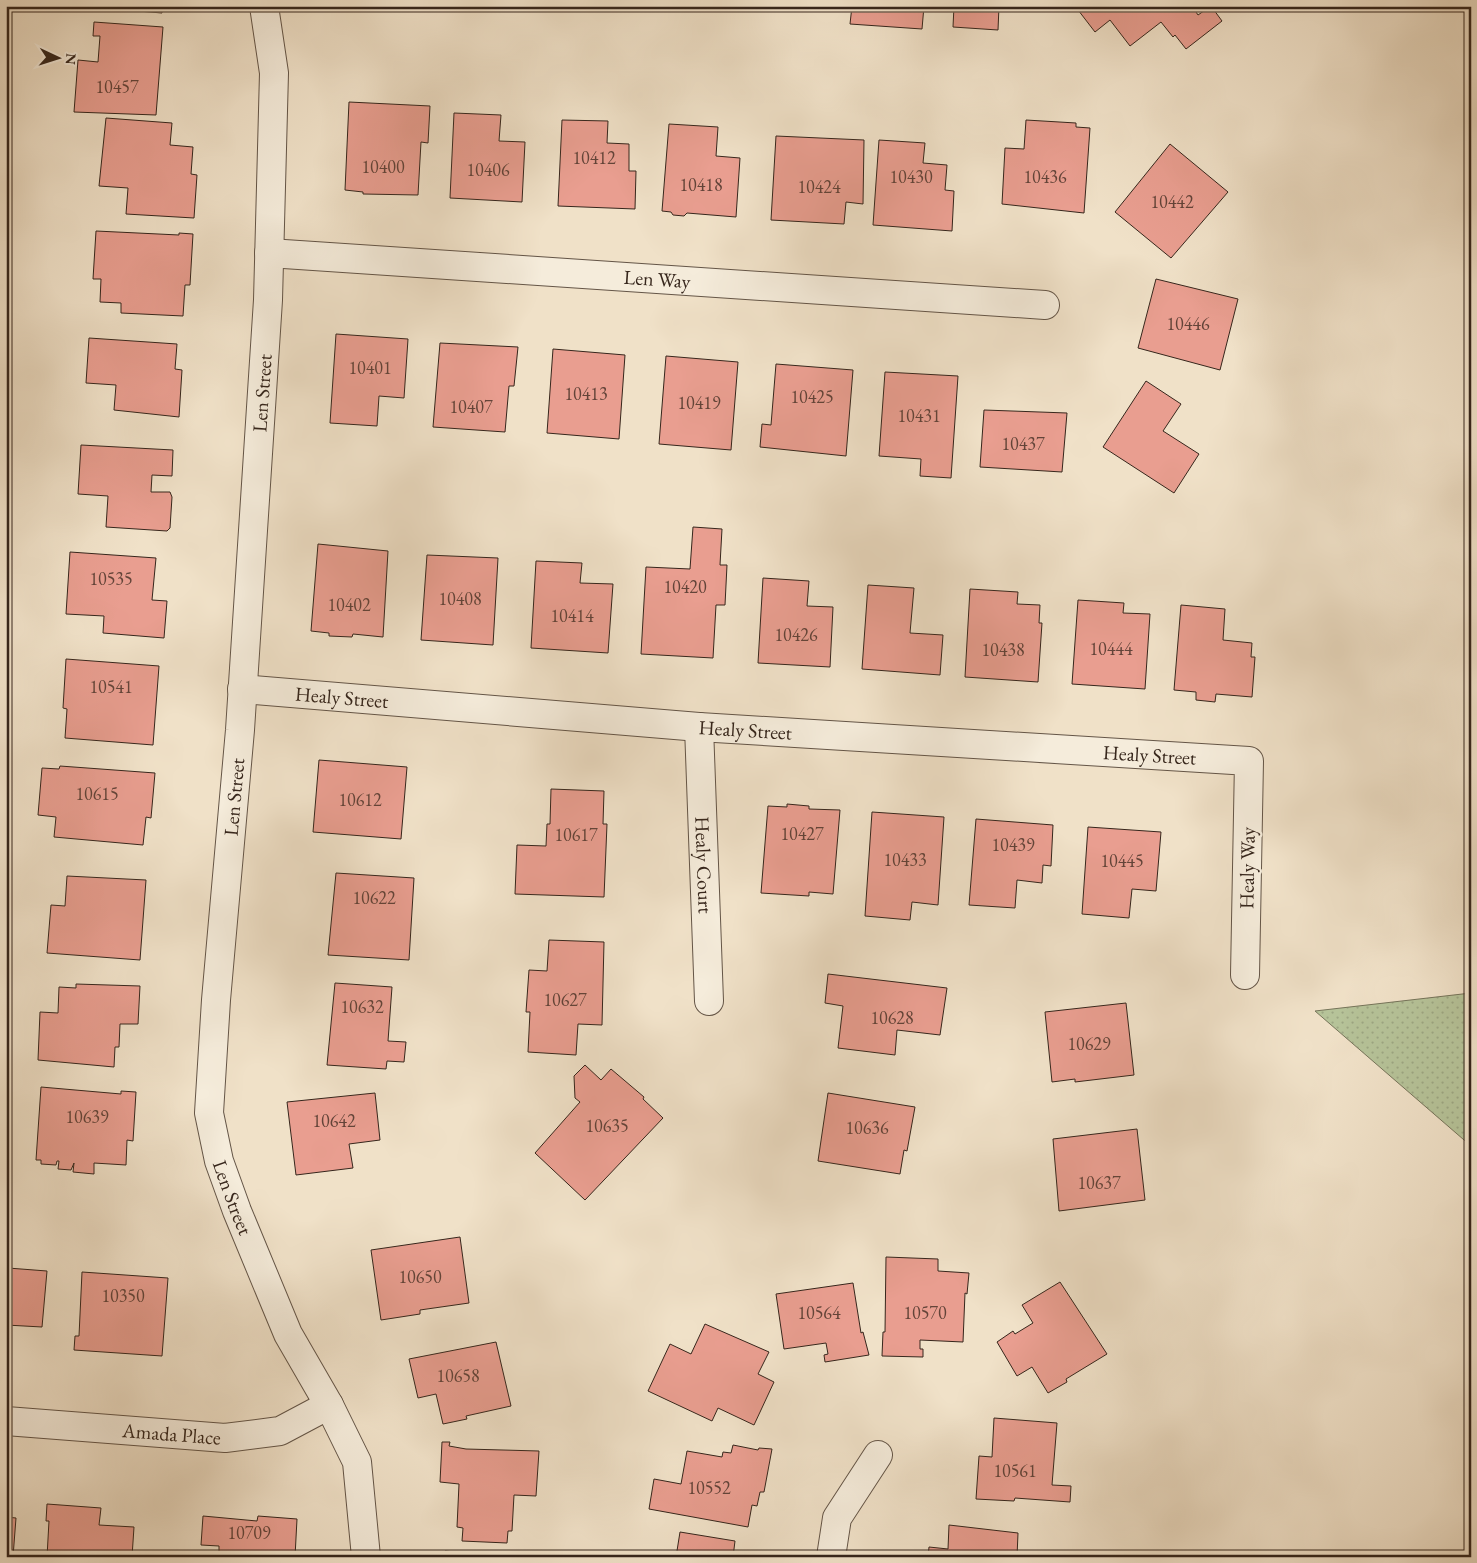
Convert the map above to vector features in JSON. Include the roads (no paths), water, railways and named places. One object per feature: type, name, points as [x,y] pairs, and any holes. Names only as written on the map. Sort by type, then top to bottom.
[{"type":"street","name":"Len Street","points":[[264,6],[274,74],[267,318],[242,689],[216,1000],[215,1042],[209,1114],[219,1161],[237,1211],[288,1334],[330,1405],[357,1462],[366,1557]]},
{"type":"street","name":"Len Way","points":[[269,253],[1045,306]]},
{"type":"street","name":"Healy Street","points":[[242,689],[699,727],[1249,761]]},
{"type":"street","name":"Healy Court","points":[[699,727],[709,1001]]},
{"type":"street","name":"Healy Way","points":[[1245,975],[1249,761]]},
{"type":"street","name":"Amada Place","points":[[6,1421],[225,1438],[280,1431],[330,1405]]},
{"type":"street","points":[[830,1557],[837,1518],[878,1455]]}]
